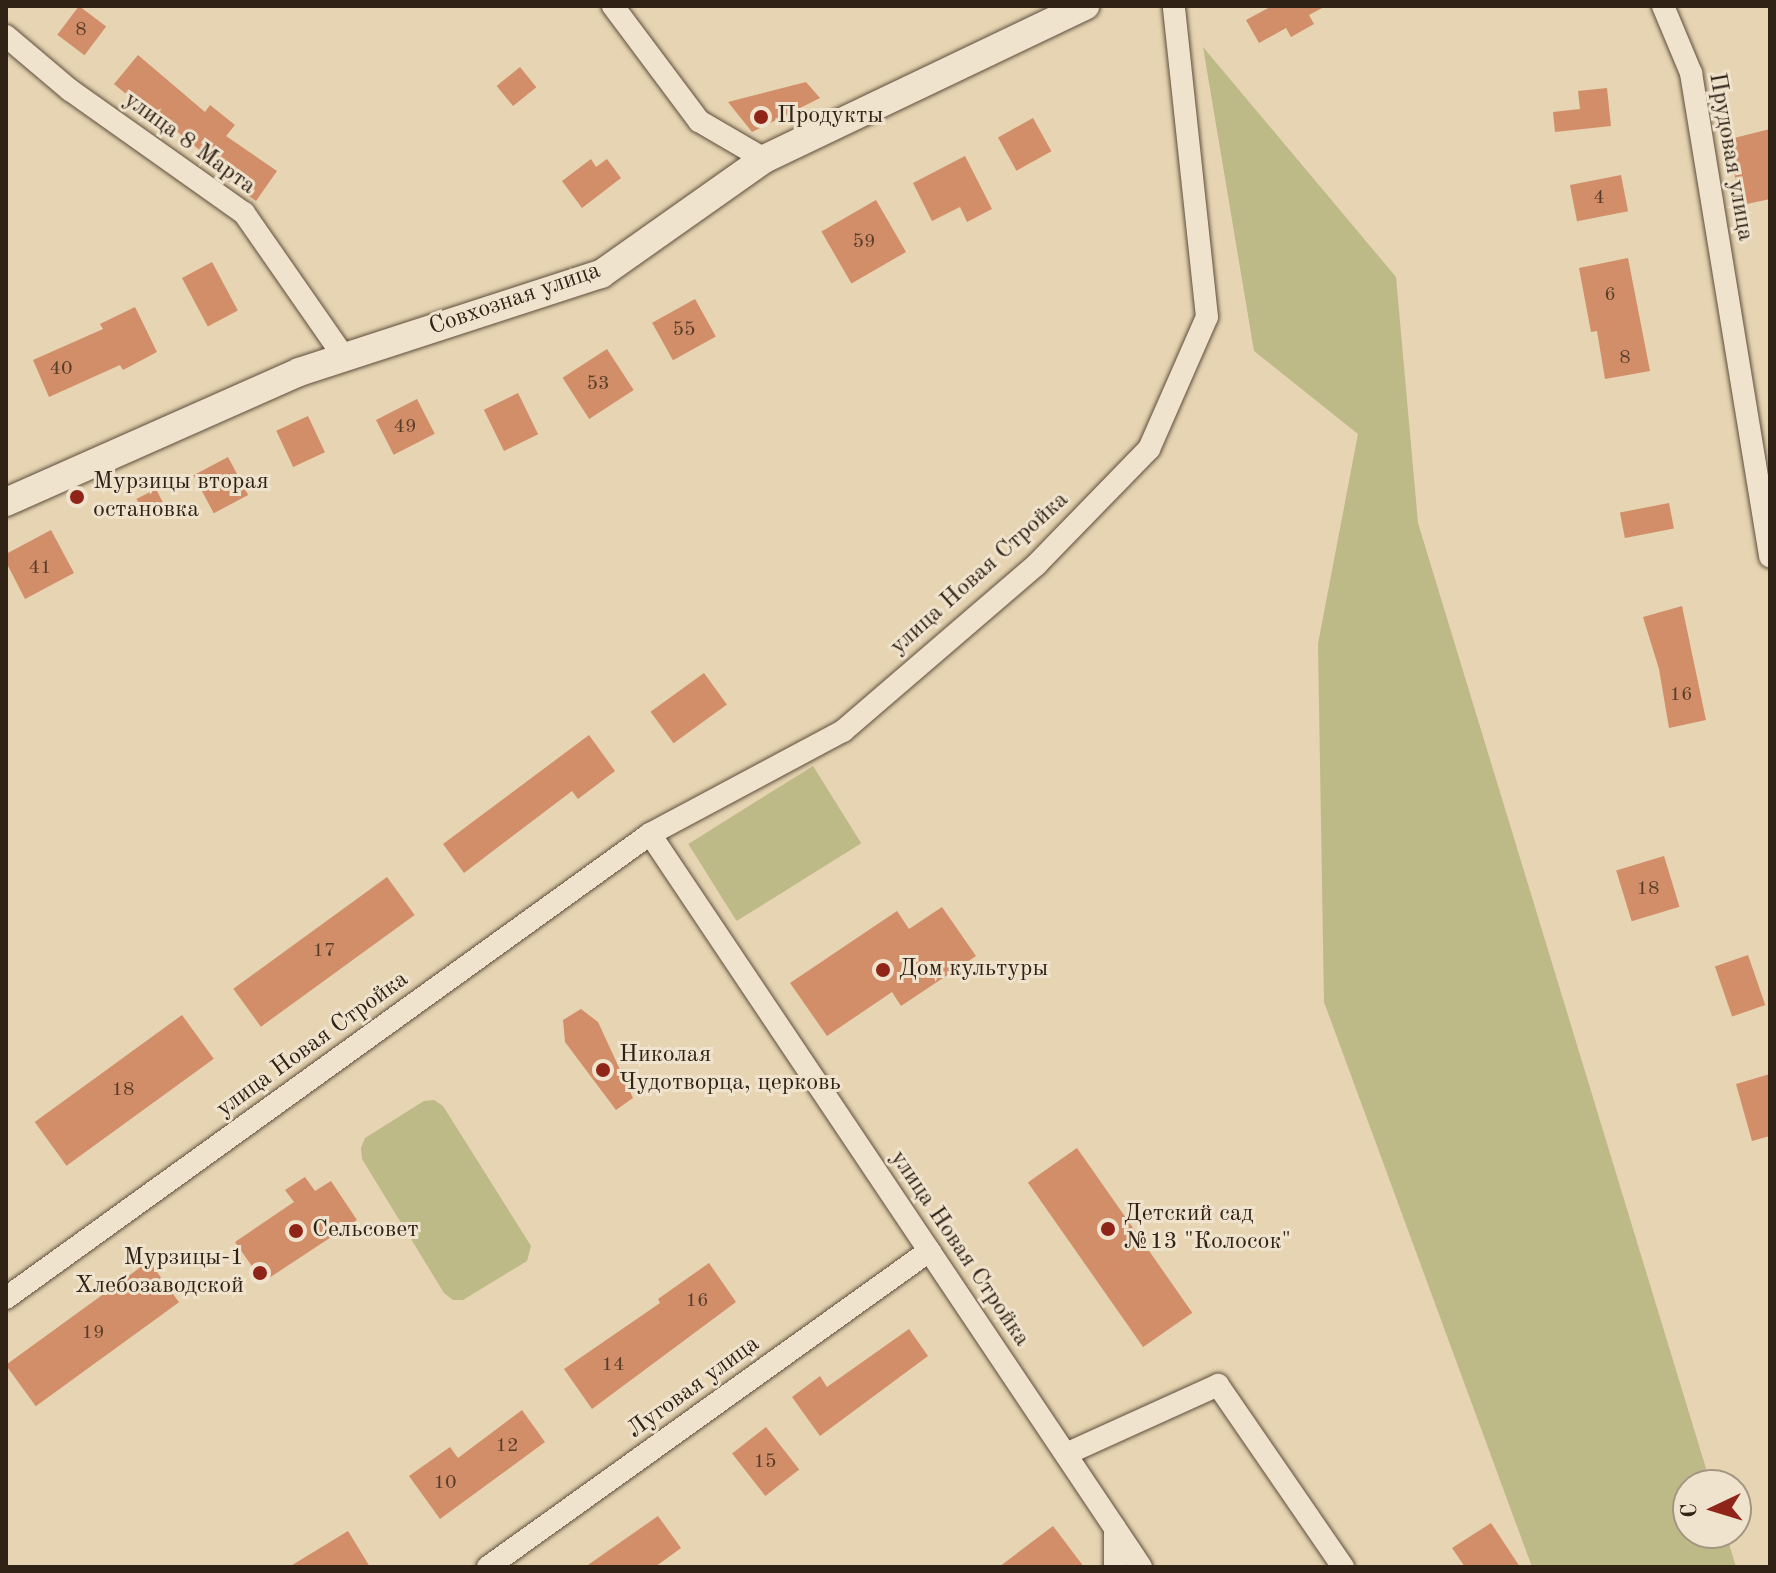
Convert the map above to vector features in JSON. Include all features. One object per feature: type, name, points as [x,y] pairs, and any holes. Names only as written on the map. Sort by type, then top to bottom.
[{"type":"street","points":[[613,6],[699,121],[764,159]]},
{"type":"street","name":"Совхозная улица","points":[[6,502],[299,372],[601,274],[764,159],[1085,6]]},
{"type":"street","name":"улица Новая Стройка","points":[[6,1298],[650,834],[843,731],[1036,565],[1149,449],[1207,317],[1174,6]]},
{"type":"street","name":"Прудовая улица","points":[[1663,6],[1691,73],[1770,557]]},
{"type":"street","name":"улица 8 Марта","points":[[6,36],[70,90],[244,213],[344,357]]},
{"type":"street","name":"улица Новая Стройка","points":[[650,834],[1141,1567]]},
{"type":"street","name":"Луговая улица","points":[[488,1567],[929,1251]]},
{"type":"street","points":[[1066,1454],[1218,1385],[1343,1567]]},
{"type":"street","points":[[1115,1528],[1115,1567]]},
{"type":"shaded area","points":[[1203,47],[1396,277],[1418,523],[1706,1469],[1672,1469],[1672,1549],[1731,1549],[1736,1567],[1532,1567],[1324,1002],[1318,644],[1358,434],[1254,351]]},
{"type":"shaded area","points":[[813,766],[861,843],[737,921],[688,844]]},
{"type":"shaded area","points":[[434,1100],[443,1106],[531,1246],[527,1261],[463,1300],[453,1300],[444,1293],[362,1159],[361,1148],[365,1138],[424,1101]]},
{"type":"building","points":[[79,6],[106,26],[84,55],[57,35]]},
{"type":"building","points":[[1272,6],[1326,6],[1309,15],[1314,24],[1291,37],[1286,28],[1259,43],[1246,20]]},
{"type":"building","points":[[138,55],[205,112],[210,105],[235,125],[226,136],[277,171],[256,201],[228,181],[231,176],[157,115],[155,118],[114,84]]},
{"type":"building","points":[[520,67],[536,87],[513,106],[497,86]]},
{"type":"building","name":"Продукты","points":[[806,82],[820,98],[752,132],[728,102]]},
{"type":"building","points":[[1607,88],[1611,126],[1555,132],[1553,112],[1580,109],[1578,91]]},
{"type":"building","points":[[1033,118],[1051,151],[1016,171],[998,137]]},
{"type":"building","points":[[1770,129],[1770,199],[1742,205],[1726,140]]},
{"type":"building","points":[[965,156],[992,209],[967,222],[960,207],[932,221],[913,183]]},
{"type":"building","points":[[591,159],[596,167],[607,159],[621,178],[582,208],[562,181]]},
{"type":"building","points":[[1621,175],[1628,211],[1577,221],[1570,185]]},
{"type":"building","points":[[876,200],[906,252],[851,283],[821,232]]},
{"type":"building","points":[[1628,258],[1650,371],[1605,379],[1597,331],[1591,332],[1579,268]]},
{"type":"building","points":[[212,262],[238,311],[208,327],[182,278]]},
{"type":"building","points":[[695,299],[716,337],[673,360],[652,323]]},
{"type":"building","points":[[135,307],[157,352],[123,370],[120,365],[49,397],[33,360],[103,329],[100,324]]},
{"type":"building","points":[[607,349],[634,390],[589,419],[563,378]]},
{"type":"building","points":[[518,393],[538,434],[504,451],[484,410]]},
{"type":"building","points":[[417,399],[435,434],[394,455],[376,420]]},
{"type":"building","points":[[308,416],[325,452],[293,467],[276,431]]},
{"type":"building","points":[[228,457],[248,495],[214,513],[194,475]]},
{"type":"building","points":[[156,489],[165,507],[145,517],[136,499]]},
{"type":"building","points":[[1669,503],[1674,529],[1625,538],[1620,513]]},
{"type":"building","points":[[51,530],[74,573],[25,599],[6,562],[6,554]]},
{"type":"building","points":[[1682,606],[1706,720],[1669,728],[1659,669],[1643,617]]},
{"type":"building","points":[[704,673],[727,705],[674,743],[651,712]]},
{"type":"building","points":[[589,735],[615,771],[578,799],[572,791],[464,873],[443,844]]},
{"type":"building","points":[[1664,856],[1679,907],[1632,921],[1616,871]]},
{"type":"building","points":[[387,877],[415,915],[261,1027],[233,989]]},
{"type":"building","name":"Дом культуры","points":[[942,907],[976,956],[901,1006],[892,992],[827,1036],[790,983],[897,911],[909,929]]},
{"type":"building","points":[[1748,955],[1765,1005],[1732,1017],[1715,966]]},
{"type":"building","name":"Николая Чудотворца, церковь","points":[[581,1009],[598,1022],[633,1098],[616,1110],[565,1042],[563,1020]]},
{"type":"building","points":[[182,1015],[214,1059],[66,1166],[35,1122]]},
{"type":"building","points":[[1770,1074],[1770,1136],[1752,1141],[1736,1084]]},
{"type":"building","name":"Детский сад №13 \"Колосок\"","points":[[1077,1148],[1192,1313],[1143,1347],[1028,1182]]},
{"type":"building","name":"Сельсовет","points":[[305,1177],[315,1191],[331,1181],[357,1220],[263,1282],[235,1242],[294,1202],[285,1190]]},
{"type":"building","points":[[149,1261],[179,1302],[36,1406],[6,1365]]},
{"type":"building","points":[[709,1263],[736,1302],[592,1409],[564,1369],[660,1303],[658,1299]]},
{"type":"building","points":[[909,1329],[928,1356],[820,1436],[792,1397],[820,1376],[827,1387]]},
{"type":"building","points":[[522,1410],[545,1442],[440,1519],[409,1476],[450,1447],[458,1458]]},
{"type":"building","points":[[766,1427],[799,1470],[765,1496],[732,1453]]},
{"type":"building","points":[[658,1516],[681,1548],[655,1567],[585,1567]]},
{"type":"building","points":[[1491,1523],[1520,1567],[1465,1567],[1452,1548]]},
{"type":"building","points":[[1053,1526],[1084,1567],[999,1567]]},
{"type":"building","points":[[348,1531],[370,1567],[289,1567]]},
{"type":"place","name":"Продукты","points":[[761,117]]},
{"type":"place","name":"Мурзицы вторая остановка","points":[[77,497]]},
{"type":"place","name":"Дом культуры","points":[[883,970]]},
{"type":"place","name":"Николая Чудотворца, церковь","points":[[603,1070]]},
{"type":"place","name":"Детский сад №13 \"Колосок\"","points":[[1108,1229]]},
{"type":"place","name":"Сельсовет","points":[[296,1231]]},
{"type":"place","name":"Мурзицы-1 Хлебозаводской","points":[[260,1273]]}]
